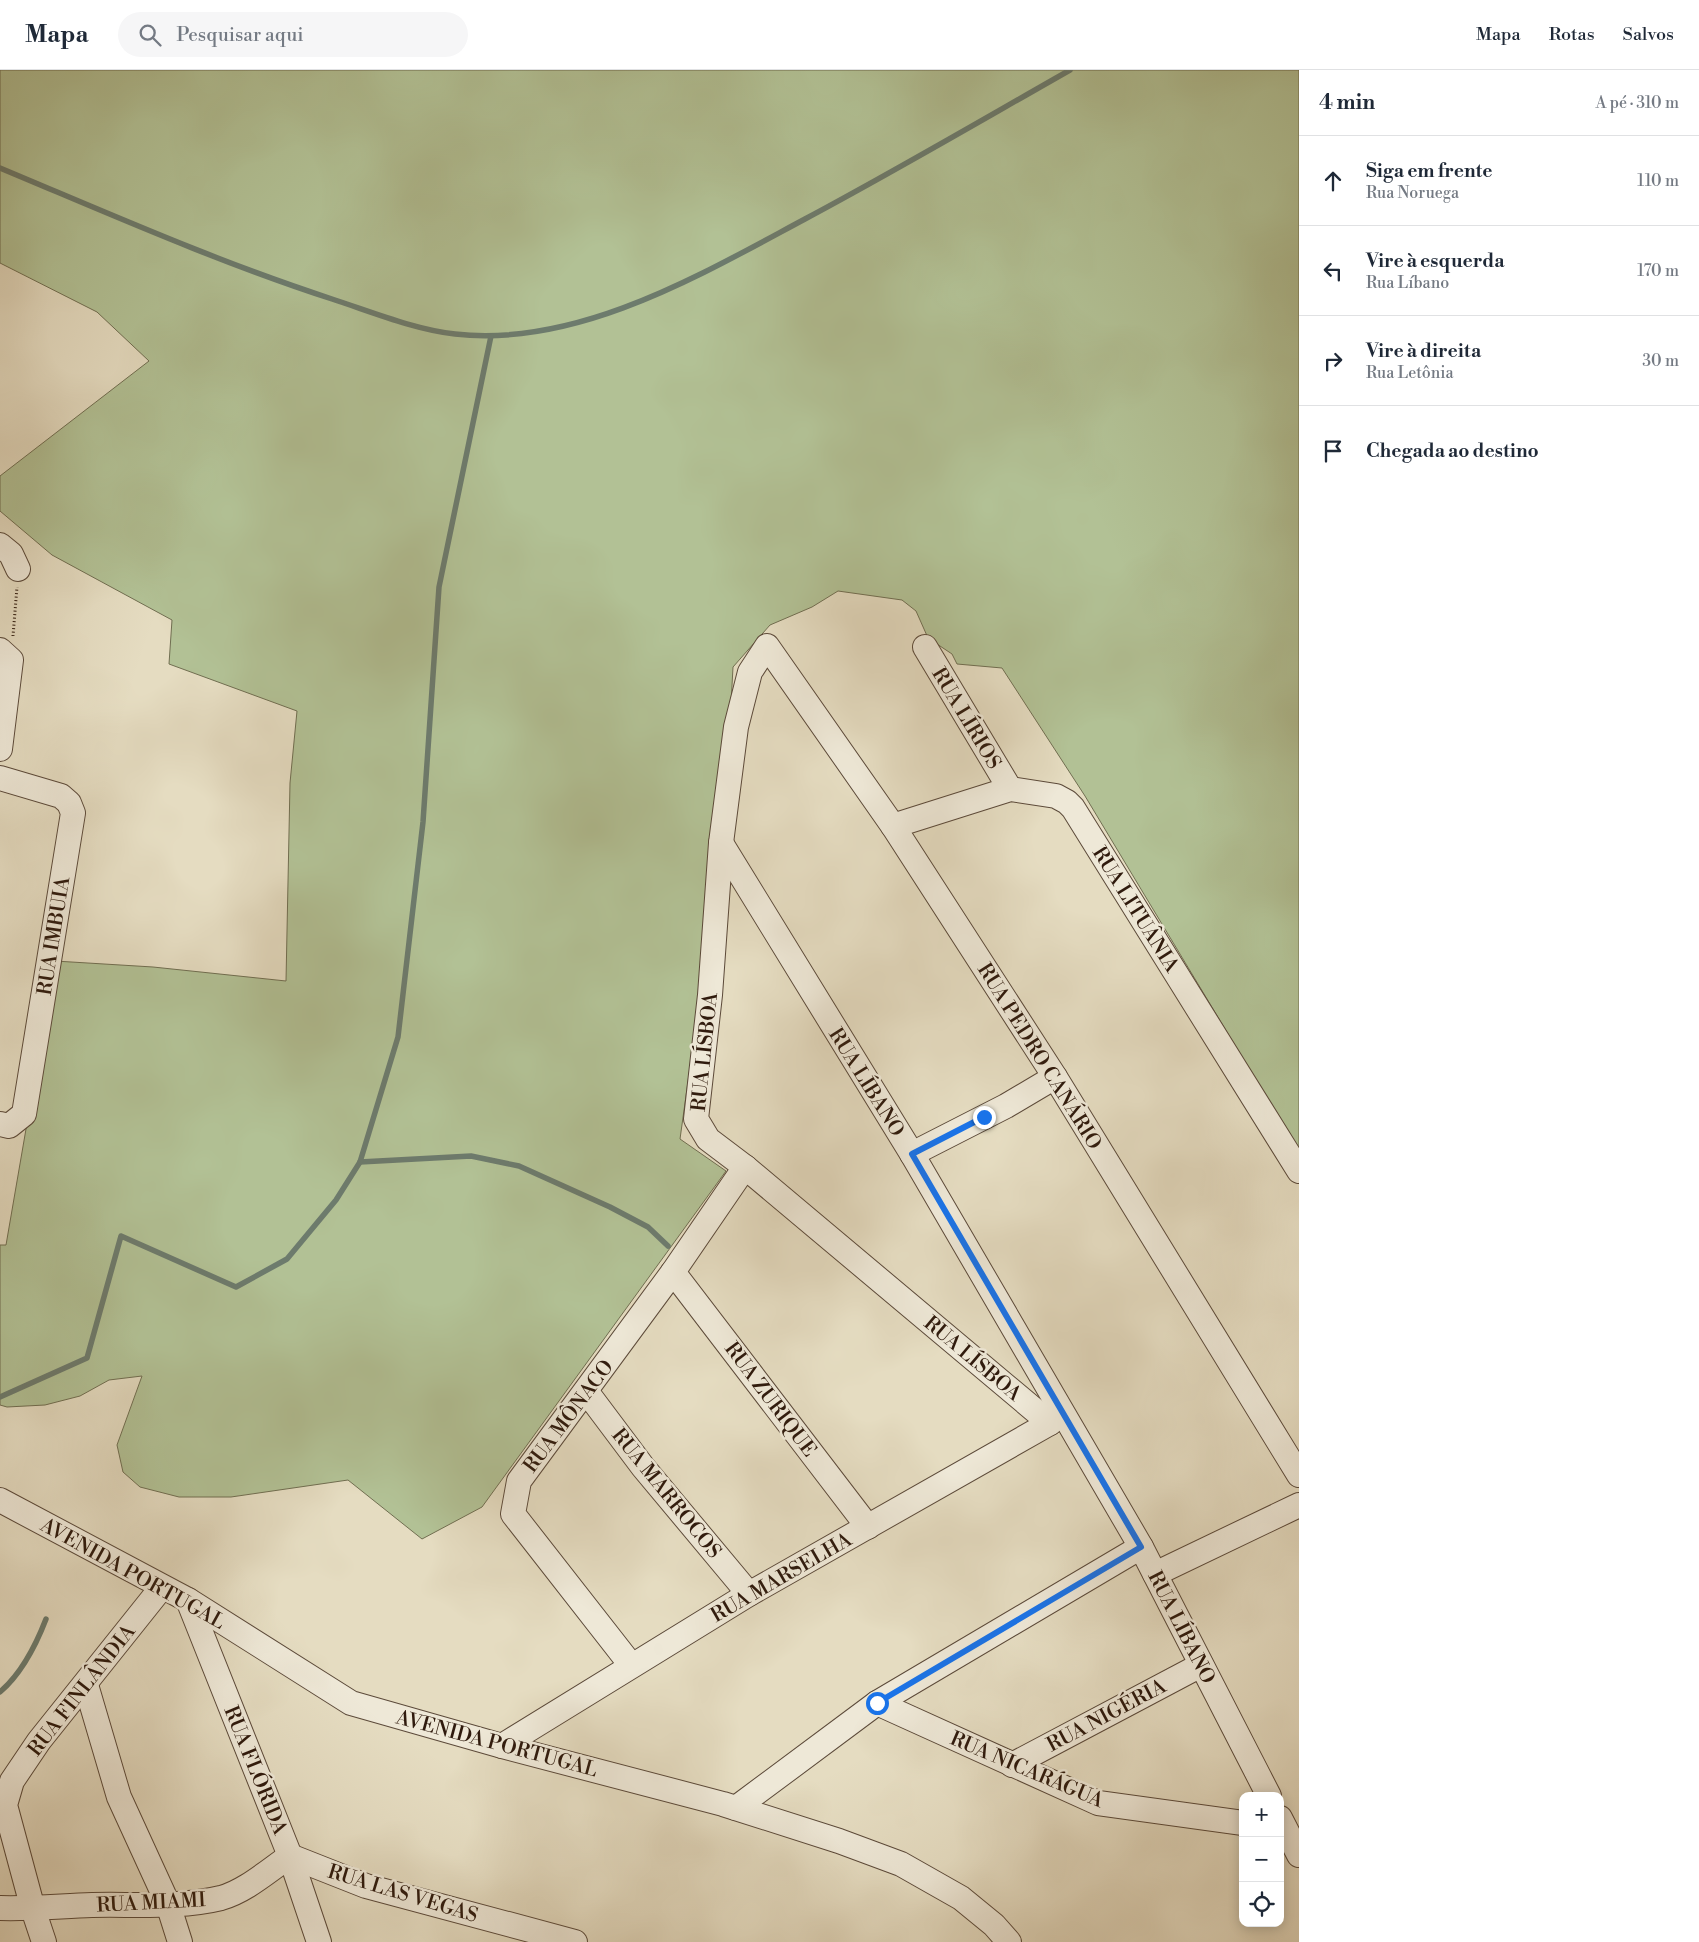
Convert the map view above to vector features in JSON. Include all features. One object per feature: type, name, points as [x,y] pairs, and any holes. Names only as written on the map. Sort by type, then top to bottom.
[{"type":"street","points":[[0,545],[10,554],[18,569]]},
{"type":"street","name":"RUA PEDRO CANÁRIO","points":[[767,646],[893,826],[1055,1077],[1299,1475]]},
{"type":"street","name":"RUA LÍSBOA","points":[[767,646],[750,672],[736,727],[721,844],[710,995],[696,1119],[708,1139],[746,1167],[1056,1418]]},
{"type":"street","name":"RUA LÍRIOS","points":[[925,647],[1010,789]]},
{"type":"street","points":[[0,749],[6,655]]},
{"type":"street","name":"RUA IMBUIA","points":[[0,778],[60,796],[69,803],[73,813],[24,1114],[9,1126],[0,1124]]},
{"type":"street","name":"RUA LITUÂNIA","points":[[893,826],[1010,789],[1056,796],[1067,802],[1073,808],[1299,1171]]},
{"type":"street","name":"RUA LÍBANO","points":[[721,844],[912,1154],[1056,1418],[1141,1547],[1267,1792]]},
{"type":"street","points":[[912,1154],[1006,1106],[1055,1077]]},
{"type":"street","name":"RUA MÔNACO","points":[[631,1664],[513,1514],[519,1481],[673,1272],[746,1167]]},
{"type":"street","name":"RUA ZURIQUE","points":[[673,1272],[868,1527]]},
{"type":"street","name":"RUA MARROCOS","points":[[586,1391],[643,1467],[749,1594]]},
{"type":"street","name":"RUA MARSELHA","points":[[502,1746],[631,1664],[749,1594],[1056,1418]]},
{"type":"street","name":"AVENIDA PORTUGAL","points":[[0,1500],[188,1600],[351,1703],[502,1746],[736,1808],[839,1841],[901,1864],[961,1898],[994,1925],[1009,1942]]},
{"type":"street","points":[[1155,1574],[1299,1505]]},
{"type":"street","points":[[736,1808],[877,1703],[1141,1547]]},
{"type":"street","name":"RUA FINLÂNDIA","points":[[44,1942],[33,1909],[5,1805],[12,1781],[39,1741],[86,1685],[162,1587]]},
{"type":"street","name":"RUA FLÓRIDA","points":[[188,1600],[290,1856],[319,1942]]},
{"type":"street","name":"RUA NIGÉRIA","points":[[1012,1765],[1201,1665]]},
{"type":"street","points":[[86,1685],[119,1797],[168,1904],[180,1942]]},
{"type":"street","name":"RUA NICARÁGUA","points":[[877,1703],[1098,1802],[1239,1822]]},
{"type":"street","points":[[1284,1828],[1299,1854]]},
{"type":"street","name":"RUA MIAMI","points":[[0,1908],[33,1909],[91,1905],[168,1904],[222,1898],[243,1888],[290,1856]]},
{"type":"street","name":"RUA LAS VEGAS","points":[[290,1856],[366,1886],[575,1942]]},
{"type":"path","points":[[6,655],[18,569]]},
{"type":"green space","points":[[0,70],[1299,70],[1299,1152],[1085,796],[1002,668],[957,664],[952,654],[928,638],[916,611],[902,600],[838,591],[812,607],[770,625],[733,667],[725,816],[680,1139],[726,1171],[482,1507],[422,1539],[348,1480],[231,1497],[179,1497],[140,1487],[123,1472],[117,1445],[142,1376],[109,1380],[80,1396],[45,1405],[7,1407],[0,1405],[0,1245],[6,1245],[55,961],[153,967],[286,981],[290,783],[297,711],[169,664],[172,620],[52,555],[0,511],[0,476],[149,361],[97,312],[0,263]]},
{"type":"waterway","points":[[0,168],[123,220],[290,285],[408,324],[439,332],[501,335],[547,330],[593,318],[638,302],[681,283],[839,201],[1070,70]]},
{"type":"waterway","points":[[0,1397],[87,1358],[121,1236],[236,1287],[287,1259],[336,1200],[360,1162],[398,1037],[423,822],[439,587],[491,336]]},
{"type":"waterway","points":[[360,1162],[471,1156],[519,1166],[610,1207],[648,1227],[668,1246]]},
{"type":"waterway","points":[[0,1692],[15,1677],[27,1659],[46,1619]]},
{"type":"route","points":[[877,1703],[1141,1547],[912,1154],[984,1117]]}]
